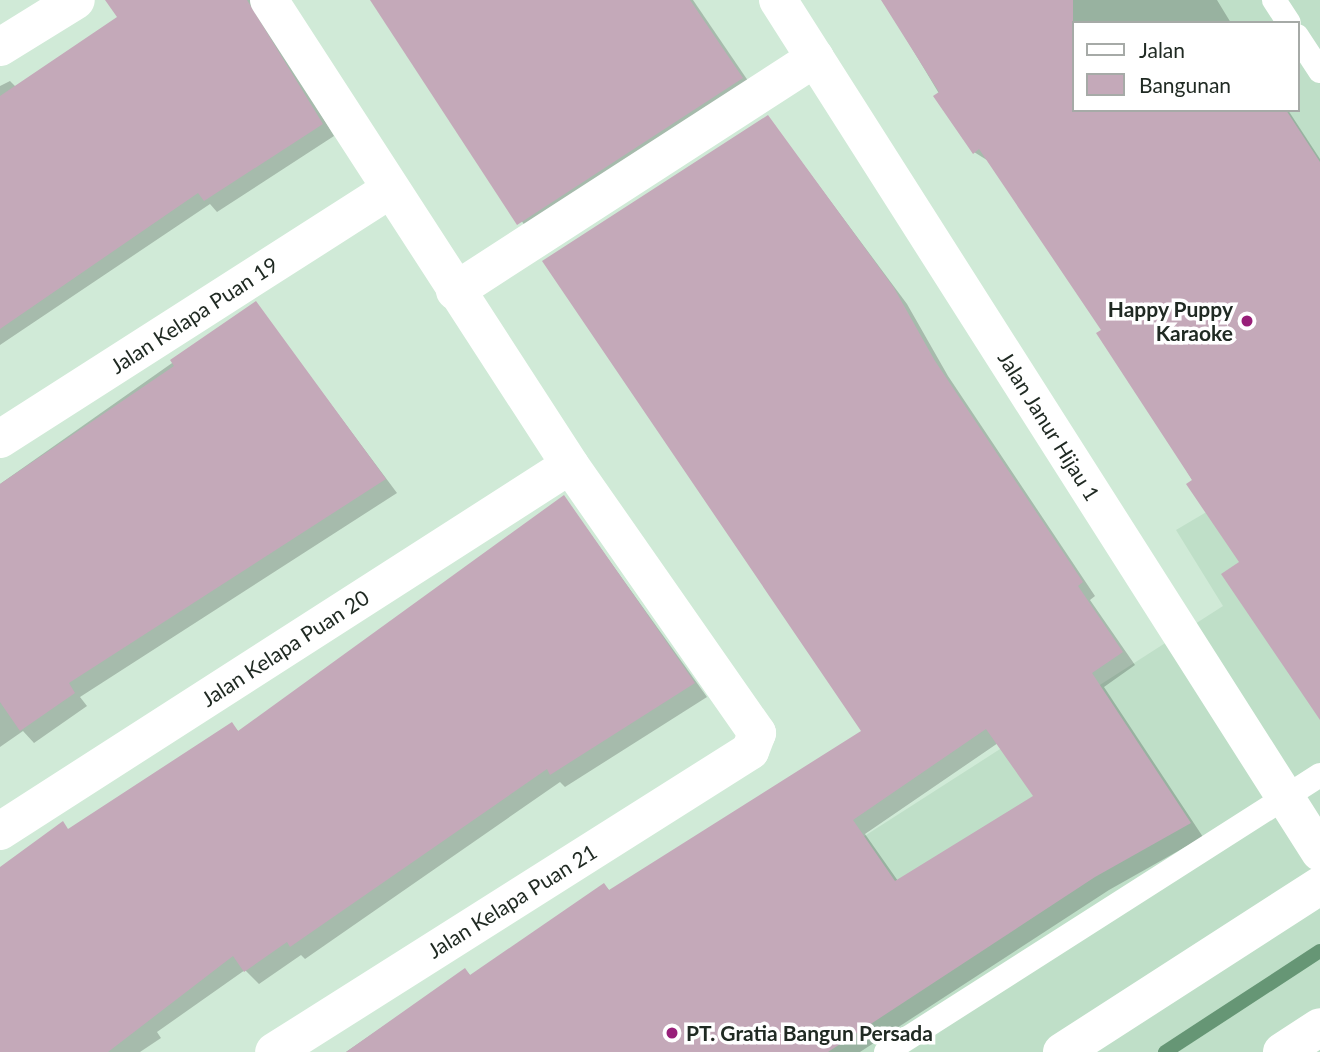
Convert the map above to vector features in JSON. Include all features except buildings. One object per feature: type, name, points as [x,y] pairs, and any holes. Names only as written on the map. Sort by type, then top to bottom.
[{"type":"street","points":[[0,47],[76,0]]},
{"type":"street","points":[[269,0],[389,190],[570,465]]},
{"type":"street","name":"Jalan Janur Hijau 1","points":[[778,0],[1320,852]]},
{"type":"street","points":[[455,291],[815,58]]},
{"type":"street","name":"Jalan Kelapa Puan 19","points":[[0,439],[389,190]]},
{"type":"street","name":"Jalan Kelapa Puan 21","points":[[274,1052],[750,751],[754,726],[570,465]]},
{"type":"street","name":"Jalan Kelapa Puan 20","points":[[0,831],[570,465]]},
{"type":"street","points":[[1062,1052],[1320,886]]},
{"type":"street","points":[[1282,1052],[1320,1027]]},
{"type":"lane","points":[[1274,0],[1288,21]]},
{"type":"lane","points":[[1299,39],[1320,71]]},
{"type":"lane","points":[[886,1052],[1320,775]]},
{"type":"shaded area","points":[[1040,0],[1320,0],[1320,431],[1113,112],[1299,112],[1299,21],[1072,21],[1072,49]]},
{"type":"shaded area","points":[[1320,445],[1320,1052],[528,1052],[1223,606],[1176,530]]},
{"type":"waterway","points":[[1165,1052],[1320,951]]},
{"type":"place","name":"Happy Puppy Karaoke","points":[[1247,321]]},
{"type":"place","name":"PT. Gratia Bangun Persada","points":[[672,1033]]}]
